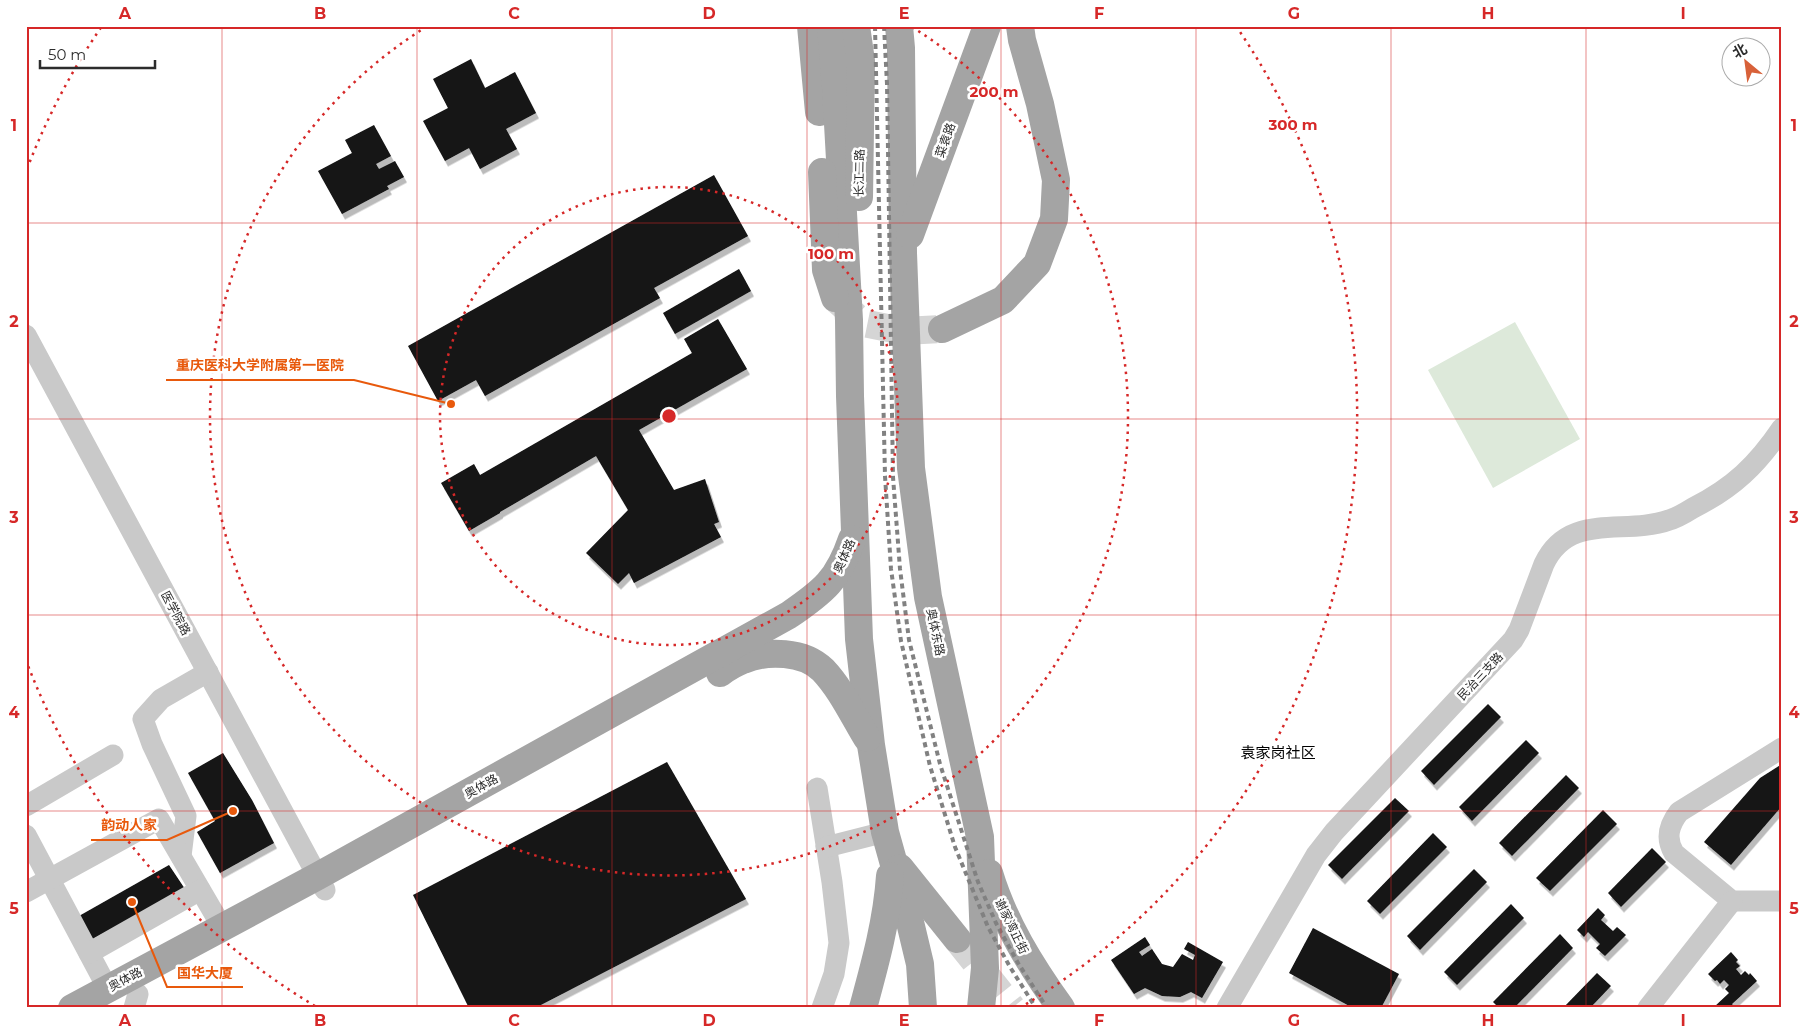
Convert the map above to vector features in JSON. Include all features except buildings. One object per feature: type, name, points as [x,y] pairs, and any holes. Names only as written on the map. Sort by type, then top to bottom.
[{"type":"main road","points":[[811,26],[821,126],[826,270],[842,309]]},
{"type":"main road","points":[[831,26],[836,88],[842,309],[855,528],[859,639],[871,745],[889,844],[920,964],[923,1008]]},
{"type":"main road","name":"长江二路","points":[[842,309],[858,220],[861,61],[856,26]]},
{"type":"main road","points":[[899,26],[901,48],[903,253]]},
{"type":"main road","points":[[903,192],[970,26]]},
{"type":"main road","name":"菜袁路","points":[[903,253],[987,26]]},
{"type":"main road","points":[[942,329],[1003,300],[1037,264],[1054,219],[1056,180],[1040,104],[1022,40],[1020,26]]},
{"type":"main road","name":"奥体东路","points":[[903,253],[911,468],[928,597],[980,837],[985,968],[981,1008]]},
{"type":"main road","name":"奥体路","points":[[110,998],[136,1001],[322,883],[789,615],[819,594],[835,577],[845,559],[855,528]]},
{"type":"main road","name":"奥体路","points":[[72,1008],[110,998],[222,927],[322,883],[744,659],[766,654],[786,654],[803,658],[821,668],[834,682],[871,745]]},
{"type":"main road","name":"谢家湾正街","points":[[980,837],[1000,905],[1024,952],[1061,1008]]},
{"type":"main road","points":[[889,844],[957,940]]},
{"type":"main road","points":[[863,1008],[882,939],[888,905],[889,844]]},
{"type":"street","name":"医学院路","points":[[26,335],[322,883]]},
{"type":"street","name":"民治三支路","points":[[1227,1008],[1316,854],[1334,832],[1513,640],[1519,630],[1549,554],[1558,544],[1577,531],[1650,526],[1679,516],[1730,487],[1750,469],[1782,428]]},
{"type":"street","points":[[181,856],[186,816],[152,744],[144,719],[161,699],[208,672]]},
{"type":"street","points":[[1782,748],[1680,812],[1670,830],[1670,845],[1674,853],[1732,901],[1782,901]]},
{"type":"street","points":[[26,806],[113,756]]},
{"type":"street","points":[[817,788],[839,942],[834,974],[822,1008]]},
{"type":"street","points":[[26,892],[160,819],[222,927]]},
{"type":"street","points":[[26,835],[89,953],[110,998]]},
{"type":"street","points":[[826,847],[889,844]]},
{"type":"street","points":[[89,953],[200,890]]},
{"type":"street","points":[[1648,1008],[1732,901]]},
{"type":"street","points":[[910,1008],[920,964]]},
{"type":"green space","points":[[1515,322],[1580,439],[1493,488],[1428,370]]},
{"type":"tunnel","points":[[835,298],[863,323],[903,331],[942,329]]},
{"type":"tunnel","points":[[957,939],[1012,1008]]},
{"type":"railway","points":[[875,26],[885,476],[891,569],[901,641],[930,766],[955,847],[988,927],[1036,1008]]},
{"type":"railway","points":[[884,26],[887,84],[893,477],[900,569],[909,640],[940,764],[978,882],[996,923],[1018,963],[1047,1008]]},
{"type":"place","name":"重庆医科大学附属第一医院","points":[[451,404]]},
{"type":"place","name":"韵动人家","points":[[233,811]]},
{"type":"place","name":"国华大厦","points":[[132,902]]},
{"type":"district","name":"袁家岗社区","points":[[1278,752]]}]
